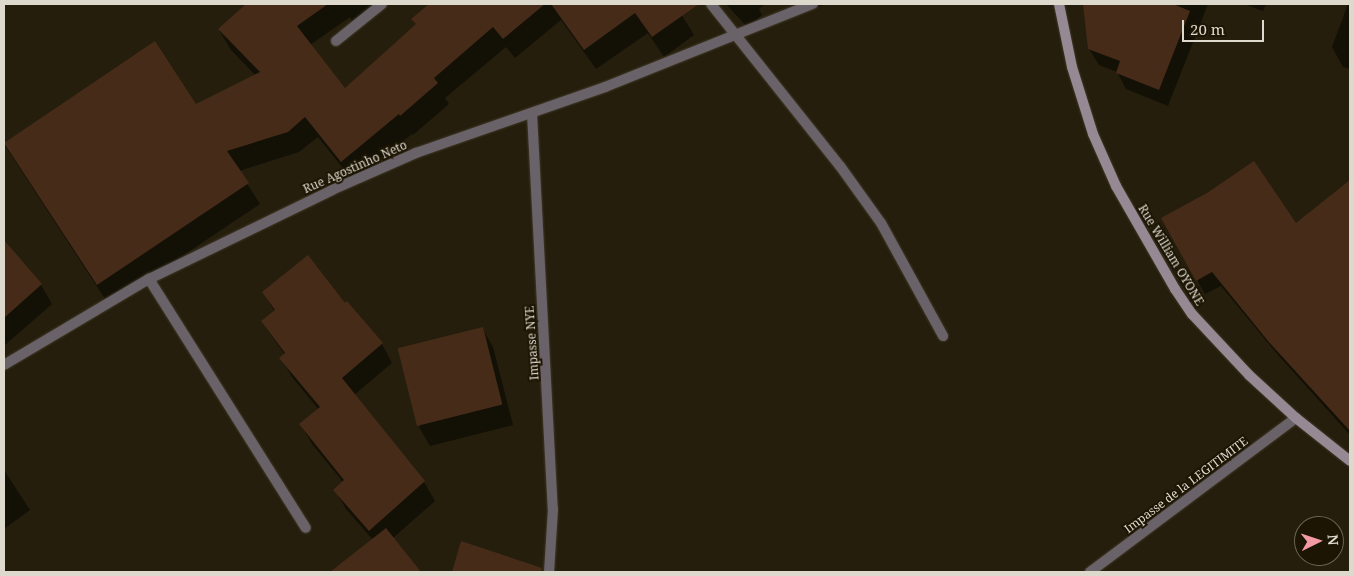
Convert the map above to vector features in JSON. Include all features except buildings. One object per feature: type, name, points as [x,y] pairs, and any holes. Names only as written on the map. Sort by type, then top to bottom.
[{"type":"street","points":[[336,41],[382,4]]},
{"type":"street","points":[[711,4],[840,166],[881,223],[942,336]]},
{"type":"street","name":"Rue Agostinho Neto","points":[[4,365],[149,279],[332,190],[416,153],[613,84],[813,4]]},
{"type":"street","name":"Rue William OYONE","points":[[1059,4],[1072,67],[1093,134],[1116,186],[1192,314],[1242,368],[1296,418],[1350,461]]},
{"type":"street","name":"Impasse NYE","points":[[532,113],[554,509],[549,572]]},
{"type":"street","points":[[149,279],[306,528]]},
{"type":"street","name":"Impasse de la LEGITIMITE","points":[[1090,572],[1296,418]]}]
